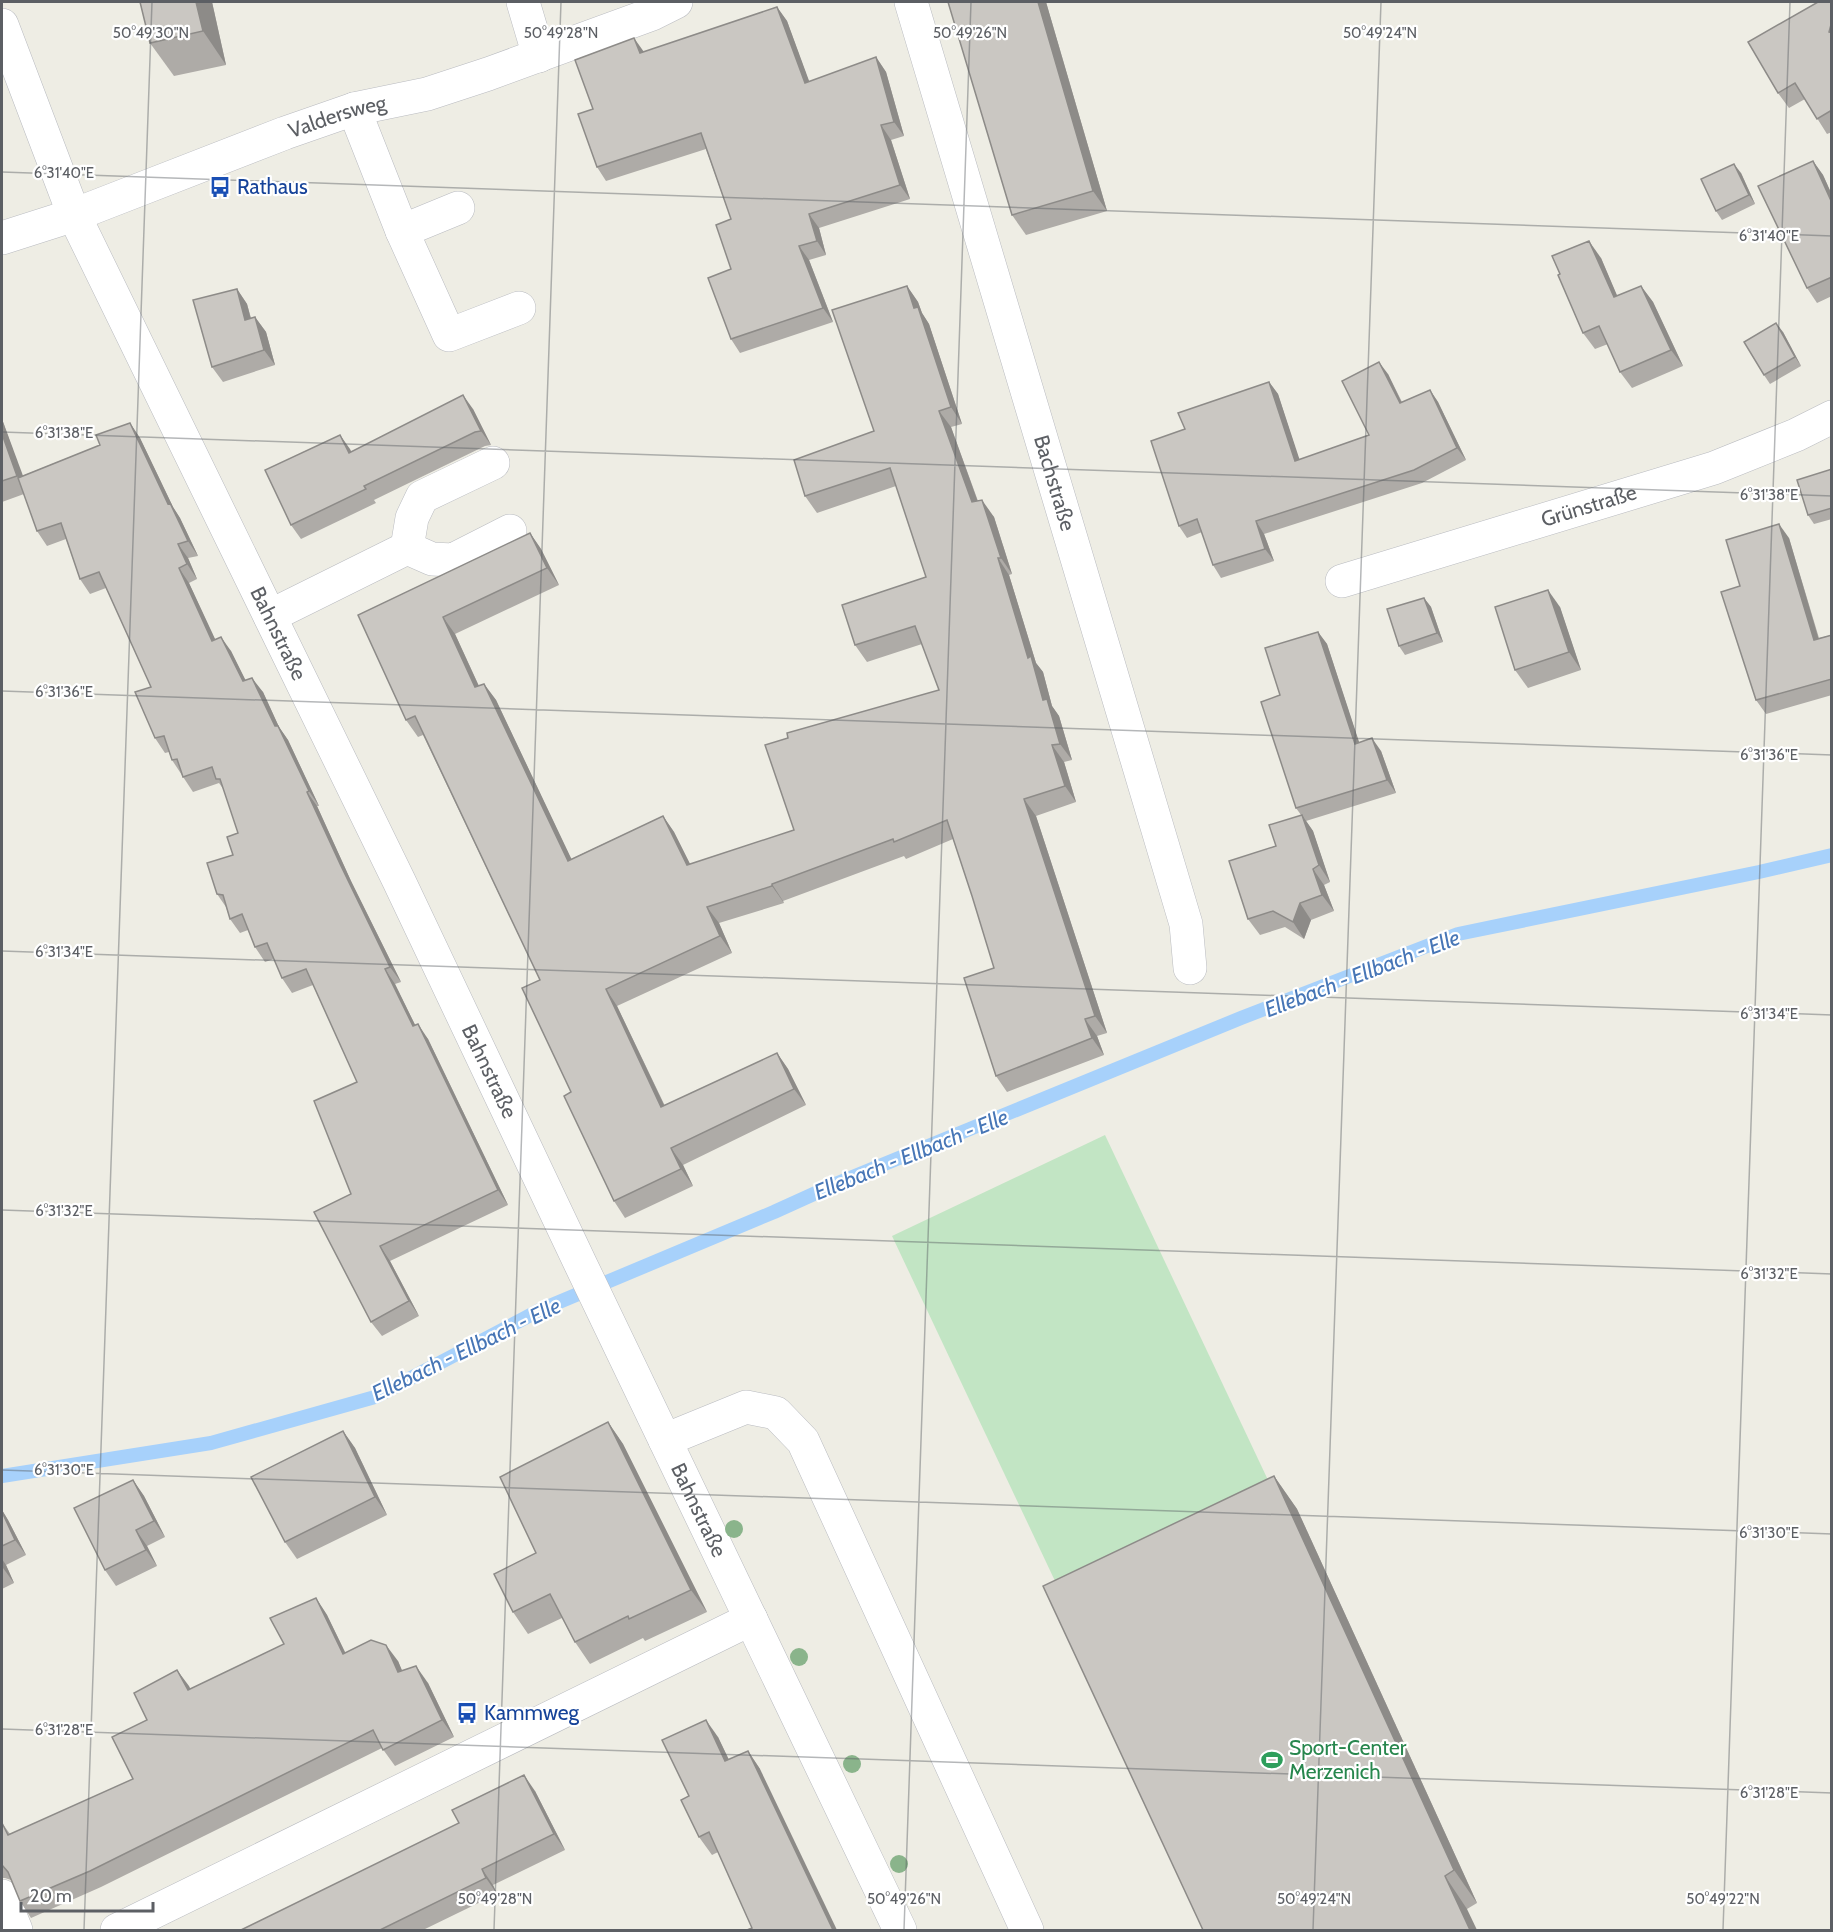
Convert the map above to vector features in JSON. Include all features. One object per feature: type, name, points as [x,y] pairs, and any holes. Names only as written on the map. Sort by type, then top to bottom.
[{"type":"street","points":[[523,2],[539,56]]},
{"type":"street","name":"Valdersweg","points":[[2,238],[74,214],[354,109],[427,94],[539,56],[652,14],[675,2]]},
{"type":"street","name":"Bachstraße","points":[[911,2],[1186,924],[1190,968]]},
{"type":"street","name":"Bahnstraße","points":[[2,25],[74,214],[399,881],[900,1930]]},
{"type":"street","points":[[354,109],[402,231],[449,335],[519,308]]},
{"type":"street","points":[[402,231],[458,208]]},
{"type":"street","name":"Grünstraße","points":[[1341,580],[1714,468],[1796,435],[1832,417]]},
{"type":"street","points":[[407,548],[412,518],[422,497],[493,463]]},
{"type":"street","points":[[407,548],[432,559],[453,560],[510,531]]},
{"type":"street","points":[[270,616],[407,548]]},
{"type":"street","points":[[665,1440],[746,1407],[776,1413],[803,1441],[1027,1930]]},
{"type":"street","points":[[117,1930],[751,1619]]},
{"type":"street","points":[[2,1896],[16,1930]]},
{"type":"green space","points":[[1105,1135],[1277,1499],[1064,1600],[892,1236]]},
{"type":"building","points":[[140,2],[196,2],[203,31],[150,43]]},
{"type":"building","points":[[948,2],[1038,2],[1093,191],[1012,215]]},
{"type":"building","points":[[1818,2],[1832,2],[1832,21],[1829,32],[1832,33],[1832,110],[1817,119],[1795,83],[1778,93],[1748,42]]},
{"type":"building","points":[[777,7],[805,83],[876,57],[894,122],[881,125],[900,185],[809,214],[817,241],[799,246],[823,308],[731,339],[708,278],[731,269],[716,225],[731,219],[701,133],[597,167],[578,114],[593,109],[575,60],[634,38],[640,53]]},
{"type":"building","points":[[1813,161],[1832,203],[1832,277],[1807,288],[1758,186]]},
{"type":"building","points":[[1734,164],[1749,195],[1716,211],[1701,179]]},
{"type":"building","points":[[1589,241],[1614,297],[1641,286],[1671,350],[1620,372],[1599,326],[1583,333],[1552,256]]},
{"type":"building","points":[[907,286],[914,308],[918,307],[951,407],[939,411],[972,502],[982,500],[1001,558],[998,558],[1028,658],[1031,656],[1043,700],[1047,699],[1060,744],[1052,745],[1065,786],[1024,799],[1095,1016],[1085,1019],[1092,1038],[996,1076],[964,978],[994,968],[947,820],[894,842],[893,839],[772,884],[772,886],[707,907],[720,936],[606,989],[661,1107],[777,1053],[794,1089],[671,1148],[681,1169],[614,1201],[564,1096],[571,1092],[522,988],[540,980],[415,716],[406,720],[358,615],[530,533],[547,568],[443,617],[475,687],[484,684],[568,861],[663,816],[687,865],[794,830],[765,745],[788,738],[787,733],[939,690],[915,626],[855,645],[842,605],[926,577],[890,468],[805,496],[794,460],[874,431],[832,310]]},
{"type":"building","points":[[237,289],[245,320],[255,317],[264,350],[212,367],[193,300]]},
{"type":"building","points":[[1776,323],[1795,357],[1764,375],[1744,342]]},
{"type":"building","points":[[1379,362],[1400,403],[1430,390],[1457,448],[1414,470],[1256,521],[1265,549],[1213,565],[1197,519],[1179,526],[1151,441],[1185,429],[1178,413],[1269,382],[1295,461],[1369,435],[1342,381]]},
{"type":"building","points":[[463,395],[481,431],[364,486],[366,489],[291,525],[265,470],[340,435],[349,453]]},
{"type":"building","points":[[130,423],[188,541],[178,544],[187,564],[179,568],[212,641],[221,637],[243,681],[252,678],[275,726],[278,726],[341,866],[390,967],[385,969],[413,1026],[418,1024],[498,1190],[380,1246],[409,1301],[371,1322],[314,1212],[351,1194],[314,1101],[357,1082],[306,969],[282,978],[267,943],[255,947],[242,914],[230,919],[223,895],[217,894],[207,863],[233,855],[227,837],[238,833],[220,779],[216,779],[212,767],[183,777],[177,759],[172,760],[164,736],[155,738],[135,692],[151,687],[99,572],[80,579],[61,523],[37,531],[18,478],[100,445],[96,435]]},
{"type":"building","points":[[2,434],[17,476],[2,481]]},
{"type":"building","points":[[1832,469],[1832,508],[1808,515],[1797,480]]},
{"type":"building","points":[[1779,524],[1814,640],[1832,635],[1832,679],[1756,700],[1721,592],[1740,586],[1726,540]]},
{"type":"building","points":[[1548,590],[1569,652],[1515,670],[1495,607]]},
{"type":"building","points":[[1424,598],[1437,633],[1399,646],[1387,609]]},
{"type":"building","points":[[1318,632],[1355,744],[1372,738],[1387,780],[1296,808],[1261,702],[1280,695],[1265,648]]},
{"type":"building","points":[[1302,815],[1319,865],[1313,869],[1322,895],[1300,903],[1293,922],[1273,911],[1248,919],[1229,861],[1276,846],[1269,825]]},
{"type":"building","points":[[608,1422],[691,1590],[629,1619],[628,1616],[575,1642],[550,1594],[513,1612],[494,1574],[536,1553],[500,1477]]},
{"type":"building","points":[[343,1431],[375,1497],[285,1542],[251,1477]]},
{"type":"building","name":"Sport-Center Merzenich","points":[[1274,1476],[1454,1870],[1445,1876],[1470,1930],[1203,1930],[1043,1586]]},
{"type":"building","points":[[133,1480],[154,1521],[136,1530],[146,1550],[105,1570],[74,1508]]},
{"type":"building","points":[[2,1512],[15,1540],[2,1546]]},
{"type":"building","points":[[316,1598],[343,1654],[371,1640],[386,1645],[398,1672],[416,1666],[442,1720],[383,1750],[373,1730],[90,1871],[20,1901],[8,1872],[2,1865],[2,1823],[8,1835],[133,1779],[112,1737],[147,1720],[134,1693],[177,1670],[188,1690],[284,1644],[270,1618]]},
{"type":"building","points":[[706,1720],[725,1761],[748,1751],[833,1930],[747,1930],[752,1928],[709,1832],[699,1837],[681,1800],[689,1796],[662,1740]]},
{"type":"building","points":[[524,1775],[554,1834],[482,1869],[486,1878],[380,1930],[241,1930],[459,1823],[452,1810]]},
{"type":"waterway","name":"Ellebach - Ellbach - Elle","points":[[2,1476],[211,1443],[375,1397],[540,1310],[838,1183],[1241,1018],[1458,934],[1832,855]]},
{"type":"place","name":"Rathaus","points":[[220,187]]},
{"type":"place","name":"Kammweg","points":[[467,1713]]},
{"type":"place","name":"Sport-Center Merzenich","points":[[1272,1760]]}]
